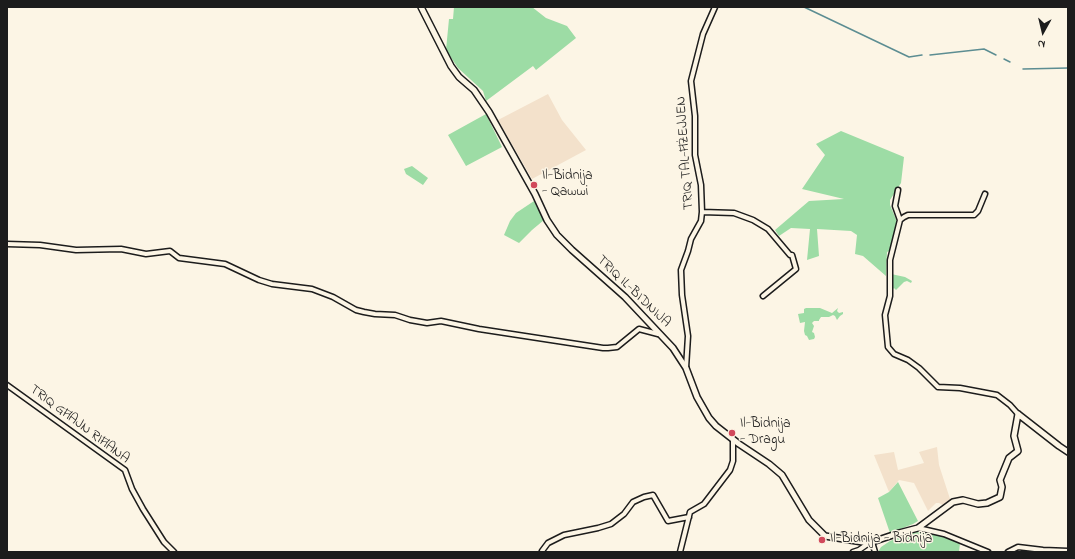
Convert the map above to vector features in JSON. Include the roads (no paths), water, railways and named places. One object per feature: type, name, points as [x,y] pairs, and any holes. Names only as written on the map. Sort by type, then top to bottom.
[{"type":"street","name":"TRIQ IL-BIDNIJA","points":[[421,7],[451,66],[459,78],[474,90],[489,112],[535,194],[546,220],[557,235],[625,297],[673,348],[686,368],[697,397],[709,418],[716,426],[782,475],[809,520],[825,536],[870,542]]},
{"type":"street","name":"TRIQ TAL-ĦŻEJJEN","points":[[686,368],[688,336],[682,295],[681,270],[691,239],[701,221],[702,212],[701,185],[695,154],[695,116],[691,81],[703,34],[715,7]]},
{"type":"street","points":[[898,190],[896,206],[900,220],[890,260],[890,296],[884,315],[888,347],[894,354],[908,360],[919,368],[938,387],[960,388],[997,395],[1010,405],[1018,414],[1068,452]]},
{"type":"street","points":[[900,220],[908,215],[974,215],[978,211],[985,194]]},
{"type":"street","points":[[702,212],[734,214],[753,220],[768,229],[790,255],[792,255],[796,269],[763,296]]},
{"type":"street","points":[[7,244],[40,245],[76,250],[109,248],[146,254],[170,251],[179,258],[225,264],[259,280],[272,284],[312,289],[333,297],[356,310],[364,312],[395,315],[410,320],[427,323],[440,321],[479,329],[603,348],[617,347],[640,329],[655,332],[662,336]]},
{"type":"street","name":"TRIQ GĦAJN RIĦANA","points":[[7,385],[125,470],[132,489],[143,509],[164,542],[174,552]]},
{"type":"street","points":[[853,552],[859,550],[870,542],[918,528],[954,502],[963,500],[978,504],[987,503],[1000,497],[1002,487],[1000,480],[1009,458],[1018,451],[1014,436],[1018,414]]},
{"type":"street","points":[[680,552],[690,512],[704,504],[730,470],[733,461],[733,439]]},
{"type":"street","points":[[542,551],[548,543],[564,535],[611,524],[624,514],[633,502],[644,497],[653,495],[668,522],[689,516]]},
{"type":"street","points":[[918,528],[944,534],[988,552]]},
{"type":"street","points":[[870,542],[875,552]]},
{"type":"street","points":[[1008,552],[1018,547],[1043,550],[1068,550]]},
{"type":"waterway","points":[[804,7],[909,57],[922,55]]},
{"type":"waterway","points":[[930,55],[984,49],[996,55]]},
{"type":"waterway","points":[[1004,59],[1010,62]]},
{"type":"waterway","points":[[1023,69],[1068,68]]},
{"type":"place","name":"Il-Bidnija - Qawwi","points":[[534,185]]},
{"type":"place","name":"Il-Bidnija - Dragu","points":[[732,433]]},
{"type":"place","name":"Il-Bidnija - Bidnija","points":[[822,540]]}]
